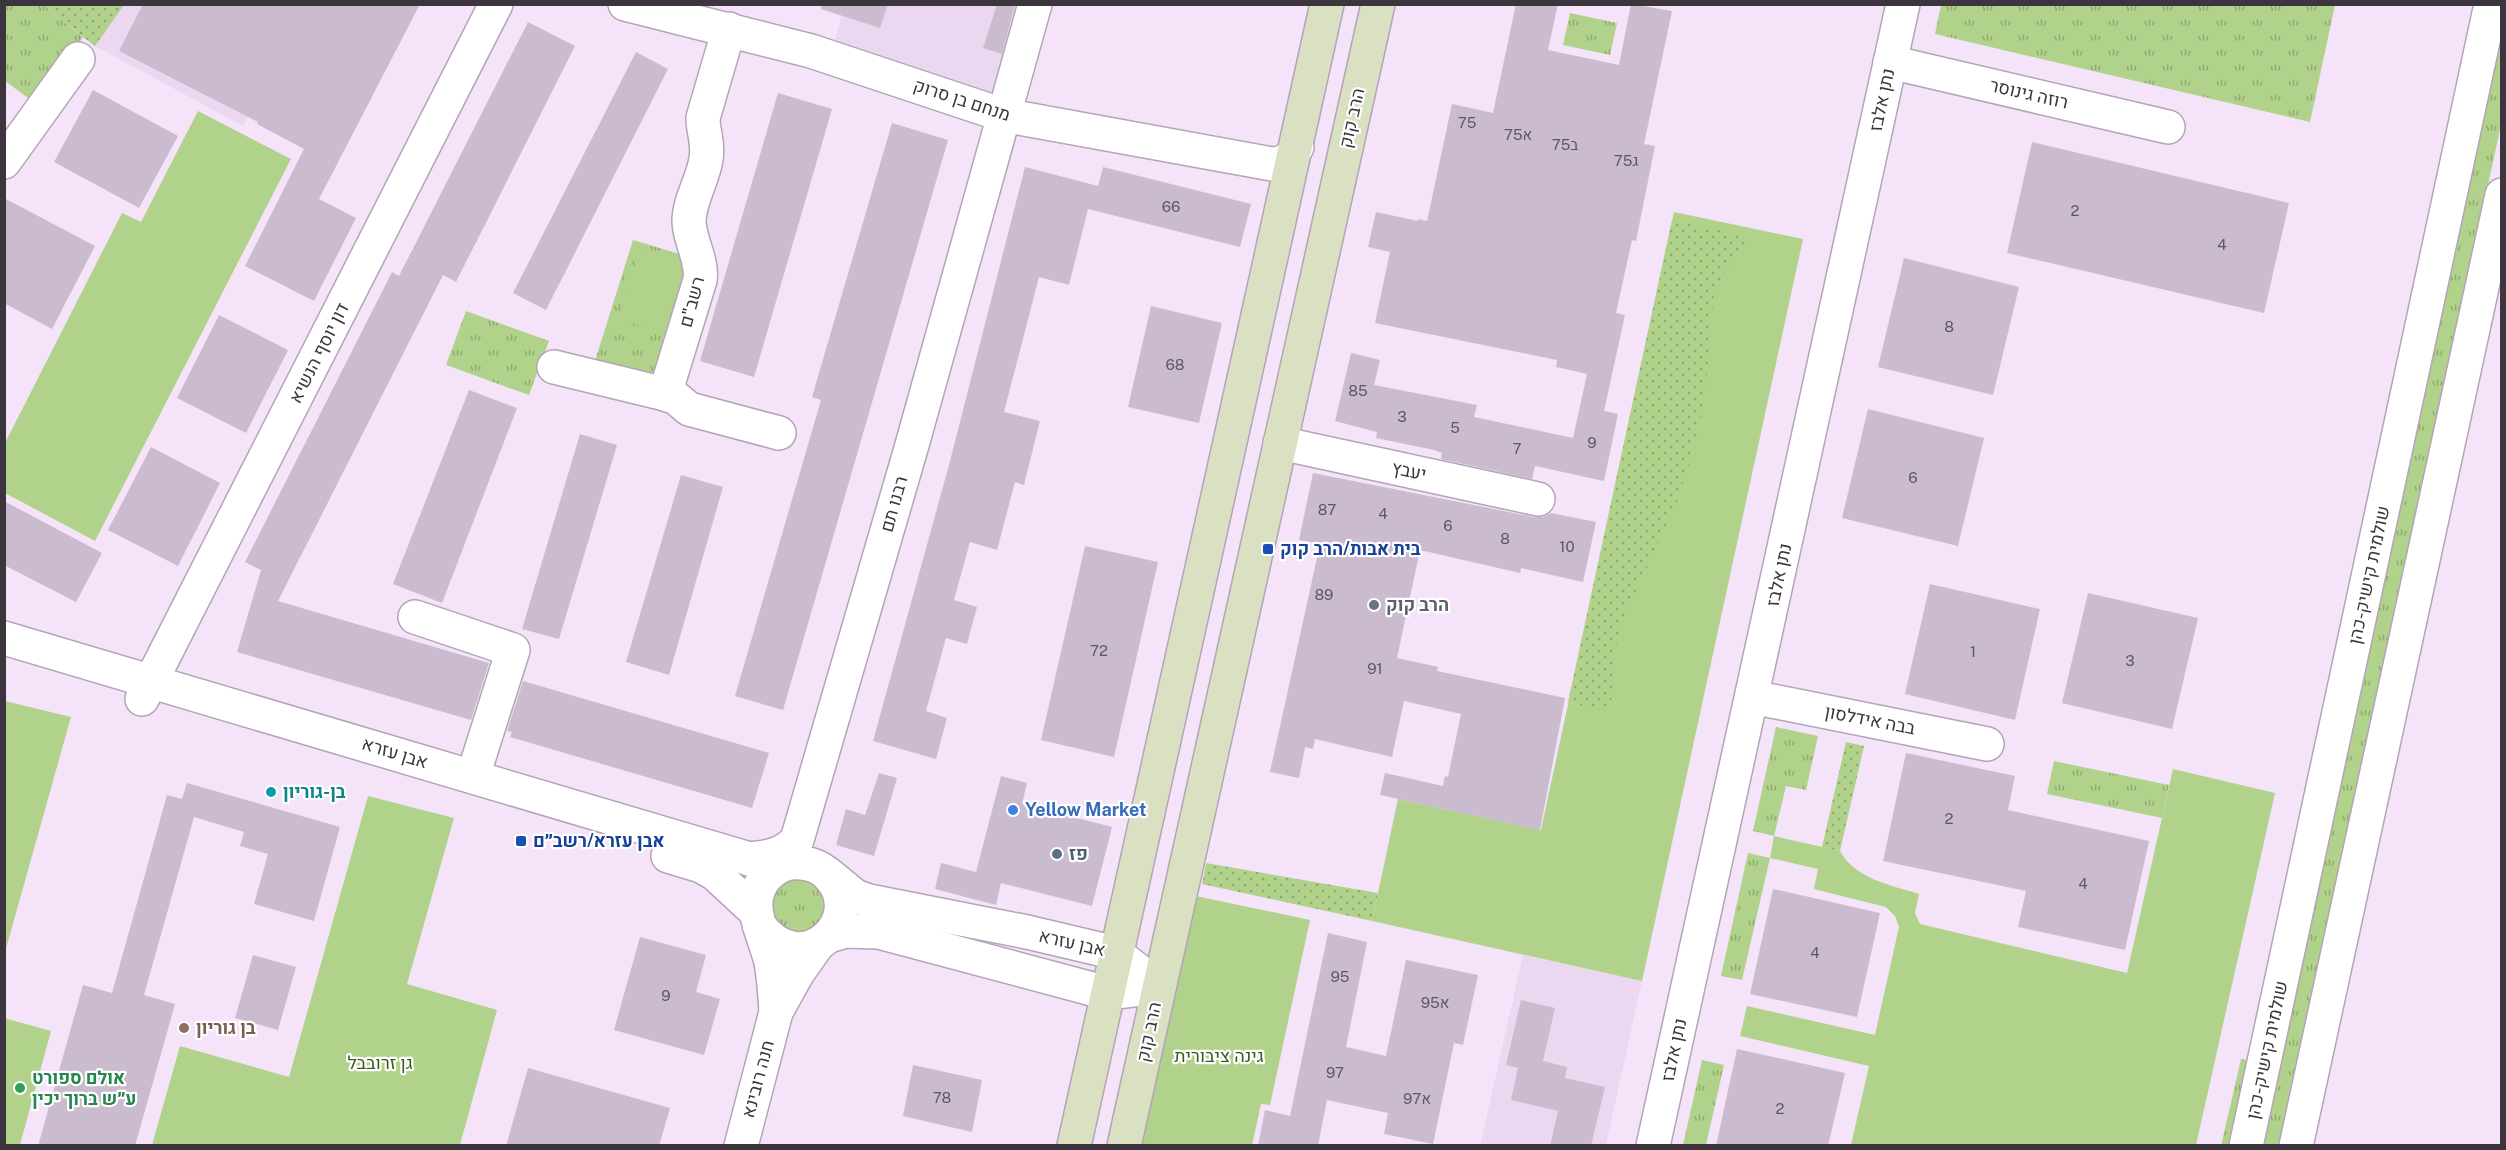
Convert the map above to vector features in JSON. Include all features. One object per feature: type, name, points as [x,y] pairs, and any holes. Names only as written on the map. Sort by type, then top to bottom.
[{"type":"main road","points":[[1074,1146],[1327,4]]},
{"type":"main road","name":"הרב קוק","points":[[1124,1146],[1378,4]]},
{"type":"street","name":"דון יוסף הנשיא","points":[[146,691],[496,4]]},
{"type":"street","name":"מנחם בן סרוק","points":[[625,4],[811,51],[1003,115],[1272,164],[1284,163],[1297,147]]},
{"type":"street","name":"רבנו תם","points":[[749,859],[773,856],[788,850],[797,840],[912,445],[1035,4]]},
{"type":"street","name":"נתן אלבז","points":[[1653,1146],[1903,4]]},
{"type":"street","name":"שולמית קישיק-כהן","points":[[2246,1146],[2491,4]]},
{"type":"street","name":"רשב\"ם","points":[[665,394],[700,280],[700,265],[689,220],[706,161],[708,140],[703,128],[703,118],[729,29]]},
{"type":"street","points":[[4,162],[78,59]]},
{"type":"street","name":"רוזה גינוסר","points":[[1890,62],[2168,127]]},
{"type":"street","points":[[2296,1146],[2502,195]]},
{"type":"street","points":[[553,367],[665,394],[689,409],[779,433]]},
{"type":"street","name":"יעבץ","points":[[1280,443],[1538,499]]},
{"type":"street","points":[[415,617],[513,650],[473,776]]},
{"type":"street","name":"אבן עזרא","points":[[4,638],[146,691],[701,866],[728,884],[757,918]]},
{"type":"street","name":"אבן עזרא","points":[[4,661],[146,691],[473,776],[763,863],[785,864]]},
{"type":"street","name":"בבה אידלסון","points":[[1752,697],[1987,744]]},
{"type":"street","points":[[823,940],[837,925],[841,912],[841,898],[837,885],[827,873],[815,865],[800,862],[785,864],[772,871],[762,882],[756,896],[757,918],[767,936],[778,945],[791,949],[805,949],[846,931],[879,932],[1107,993],[1159,987]]},
{"type":"street","name":"אבן עזרא","points":[[827,873],[855,896],[869,901],[1027,932],[1116,953],[1159,987]]},
{"type":"street","name":"חנה רובינא","points":[[757,918],[773,975],[776,1012]]},
{"type":"street","name":"חנה רובינא","points":[[741,1146],[776,1012],[807,958],[823,940]]},
{"type":"shaded area","points":[[124,5],[308,5],[243,126],[95,46]]},
{"type":"shaded area","points":[[845,5],[1038,5],[1009,99],[833,45]]},
{"type":"shaded area","points":[[1523,955],[1642,981],[1606,1145],[1480,1146]]},
{"type":"green space","points":[[1941,4],[2335,5],[2310,122],[1935,34]]},
{"type":"green space","points":[[5,5],[46,5],[50,11],[83,37],[35,103],[5,81]]},
{"type":"green space","points":[[46,5],[124,5],[95,46],[50,11]]},
{"type":"green space","points":[[1570,13],[1617,23],[1610,55],[1563,45]]},
{"type":"green space","points":[[2501,30],[2501,125],[2281,1145],[2262,1146]]},
{"type":"green space","points":[[198,111],[291,159],[95,541],[5,493],[5,443],[122,213],[141,222]]},
{"type":"green space","points":[[1674,212],[1803,239],[1642,981],[1372,921],[1398,799],[1541,830]]},
{"type":"green space","points":[[1672,220],[1734,233],[1747,241],[1746,248],[1725,271],[1714,293],[1705,393],[1697,439],[1675,508],[1625,614],[1614,654],[1612,698],[1605,711],[1568,702]]},
{"type":"green space","points":[[633,240],[683,255],[662,382],[595,361]]},
{"type":"green space","points":[[649,249],[681,259],[693,275],[674,336],[619,319],[638,257]]},
{"type":"green space","points":[[466,311],[549,341],[529,395],[446,365]]},
{"type":"green space","points":[[4,701],[71,717],[5,952]]},
{"type":"green space","points":[[1776,727],[1818,736],[1806,790],[1786,786],[1774,836],[1753,831]]},
{"type":"green space","points":[[1846,742],[1864,746],[1840,851],[1822,847]]},
{"type":"green space","points":[[2054,761],[2169,785],[2162,818],[2047,794]]},
{"type":"green space","points":[[2173,769],[2275,793],[2196,1145],[1851,1145],[1869,1066],[1740,1036],[1747,1006],[1875,1035],[1899,927],[1895,916],[1886,907],[1814,889],[1818,869],[1770,858],[1774,836],[1840,851],[1847,861],[1864,875],[1919,894],[1915,913],[1920,924],[2127,973]]},
{"type":"green space","name":"גן זרובבל","points":[[368,796],[454,818],[407,984],[497,1010],[460,1145],[152,1145],[180,1046],[289,1077]]},
{"type":"green space","points":[[1748,853],[1770,858],[1742,980],[1721,976]]},
{"type":"green space","points":[[1206,863],[1378,893],[1372,921],[1202,884]]},
{"type":"green space","points":[[783,877],[811,877],[826,901],[821,920],[805,932],[787,932],[772,920],[768,896]]},
{"type":"green space","name":"גינה ציבורית","points":[[1191,895],[1310,920],[1270,1105],[1261,1104],[1252,1145],[1137,1146]]},
{"type":"green space","name":"אולם ספורט ע״ש ברוך יכין","points":[[4,1018],[51,1031],[20,1145],[5,1145]]},
{"type":"green space","points":[[2241,1059],[2252,1061],[2232,1145],[2221,1146]]},
{"type":"green space","points":[[1702,1060],[1724,1065],[1706,1145],[1683,1145]]},
{"type":"building","points":[[143,4],[420,4],[319,199],[356,218],[314,301],[245,266],[304,149],[257,124],[258,122],[119,51]]},
{"type":"building","points":[[822,4],[888,4],[880,28],[821,9]]},
{"type":"building","points":[[997,4],[1015,4],[1002,54],[983,48]]},
{"type":"building","points":[[1516,4],[1558,4],[1548,50],[1619,65],[1631,4],[1672,11],[1644,144],[1655,146],[1636,241],[1632,240],[1616,313],[1625,315],[1604,411],[1618,414],[1604,481],[1535,466],[1532,479],[1441,459],[1442,453],[1434,450],[1376,438],[1377,432],[1335,421],[1351,353],[1380,360],[1374,385],[1477,405],[1474,417],[1573,438],[1587,374],[1556,367],[1557,360],[1375,323],[1390,252],[1368,247],[1376,212],[1427,221],[1452,104],[1493,113]]},
{"type":"building","points":[[528,22],[575,46],[456,282],[443,275],[278,601],[489,663],[471,720],[237,652],[261,570],[245,562],[392,272],[399,276]]},
{"type":"building","points":[[636,52],[668,69],[546,310],[513,293]]},
{"type":"building","points":[[93,90],[178,136],[139,208],[54,162]]},
{"type":"building","points":[[778,93],[832,109],[754,377],[700,361]]},
{"type":"building","points":[[892,123],[948,140],[783,710],[735,696],[821,400],[812,397]]},
{"type":"building","points":[[2032,142],[2289,203],[2264,313],[2007,253]]},
{"type":"building","points":[[1025,167],[1098,186],[1103,167],[1251,204],[1240,247],[1088,209],[1069,285],[1039,277],[1004,412],[1040,421],[1024,485],[1015,482],[997,550],[970,542],[954,600],[977,607],[967,644],[946,638],[926,711],[947,718],[936,759],[873,741],[949,465]]},
{"type":"building","points":[[4,198],[95,246],[52,329],[4,303]]},
{"type":"building","points":[[1904,258],[2019,287],[1993,395],[1878,367]]},
{"type":"building","points":[[1151,306],[1222,323],[1199,423],[1128,407]]},
{"type":"building","points":[[219,315],[288,350],[246,433],[177,398]]},
{"type":"building","points":[[469,390],[517,408],[442,603],[393,584]]},
{"type":"building","points":[[1868,409],[1984,438],[1958,546],[1842,518]]},
{"type":"building","points":[[580,434],[617,445],[559,639],[522,629]]},
{"type":"building","points":[[151,447],[220,483],[178,566],[108,530]]},
{"type":"building","points":[[1313,473],[1534,517],[1543,517],[1551,513],[1596,522],[1583,582],[1521,568],[1520,573],[1420,550],[1397,658],[1438,667],[1437,671],[1565,698],[1540,830],[1380,795],[1385,773],[1443,786],[1445,776],[1448,777],[1461,714],[1404,701],[1392,757],[1315,739],[1313,749],[1305,747],[1299,778],[1270,772],[1320,544],[1299,540]]},
{"type":"building","points":[[681,475],[723,487],[669,675],[626,662]]},
{"type":"building","points":[[4,501],[102,553],[76,602],[4,565]]},
{"type":"building","points":[[1085,546],[1158,562],[1114,757],[1041,740]]},
{"type":"building","points":[[1930,584],[2040,609],[2015,720],[1905,694]]},
{"type":"building","points":[[2088,593],[2198,618],[2172,729],[2062,703]]},
{"type":"building","points":[[523,681],[769,753],[752,808],[510,737],[512,732],[507,731]]},
{"type":"building","points":[[1906,753],[2015,776],[2008,810],[2149,841],[2125,950],[2018,927],[2026,891],[1883,861]]},
{"type":"building","points":[[879,773],[897,778],[874,856],[836,845],[846,809],[865,815]]},
{"type":"building","points":[[1001,776],[1027,783],[1022,804],[1112,827],[1092,906],[1001,883],[996,905],[935,889],[941,863],[976,872]]},
{"type":"building","points":[[187,783],[340,827],[314,921],[254,904],[268,854],[240,846],[244,832],[194,817],[144,995],[175,1004],[135,1146],[38,1146],[83,985],[112,993],[167,795],[182,799]]},
{"type":"building","points":[[1773,889],[1880,913],[1857,1017],[1750,994]]},
{"type":"building","points":[[1328,933],[1367,942],[1346,1047],[1386,1056],[1406,960],[1478,975],[1463,1045],[1454,1043],[1433,1144],[1384,1134],[1388,1113],[1327,1100],[1318,1146],[1258,1146],[1265,1110],[1290,1116]]},
{"type":"building","points":[[640,937],[706,955],[696,992],[720,999],[704,1055],[614,1030]]},
{"type":"building","points":[[253,955],[296,967],[278,1030],[235,1018]]},
{"type":"building","points":[[1521,1000],[1555,1008],[1543,1061],[1567,1067],[1565,1078],[1605,1087],[1591,1146],[1550,1146],[1558,1111],[1511,1100],[1518,1068],[1506,1065]]},
{"type":"building","points":[[1737,1049],[1845,1073],[1828,1146],[1716,1146]]},
{"type":"building","points":[[913,1065],[982,1080],[972,1132],[903,1116]]},
{"type":"building","points":[[528,1068],[670,1108],[659,1146],[506,1146]]},
{"type":"place","name":"בית אבות/הרב קוק","points":[[1268,549]]},
{"type":"place","name":"הרב קוק","points":[[1374,605]]},
{"type":"place","name":"בן-גוריון","points":[[271,792]]},
{"type":"place","name":"Yellow Market","points":[[1013,810]]},
{"type":"place","name":"אבן עזרא/רשב״ם","points":[[521,841]]},
{"type":"place","name":"פז","points":[[1057,854]]},
{"type":"place","name":"בן גוריון","points":[[184,1028]]},
{"type":"place","name":"אולם ספורט ע״ש ברוך יכין","points":[[20,1088]]}]
